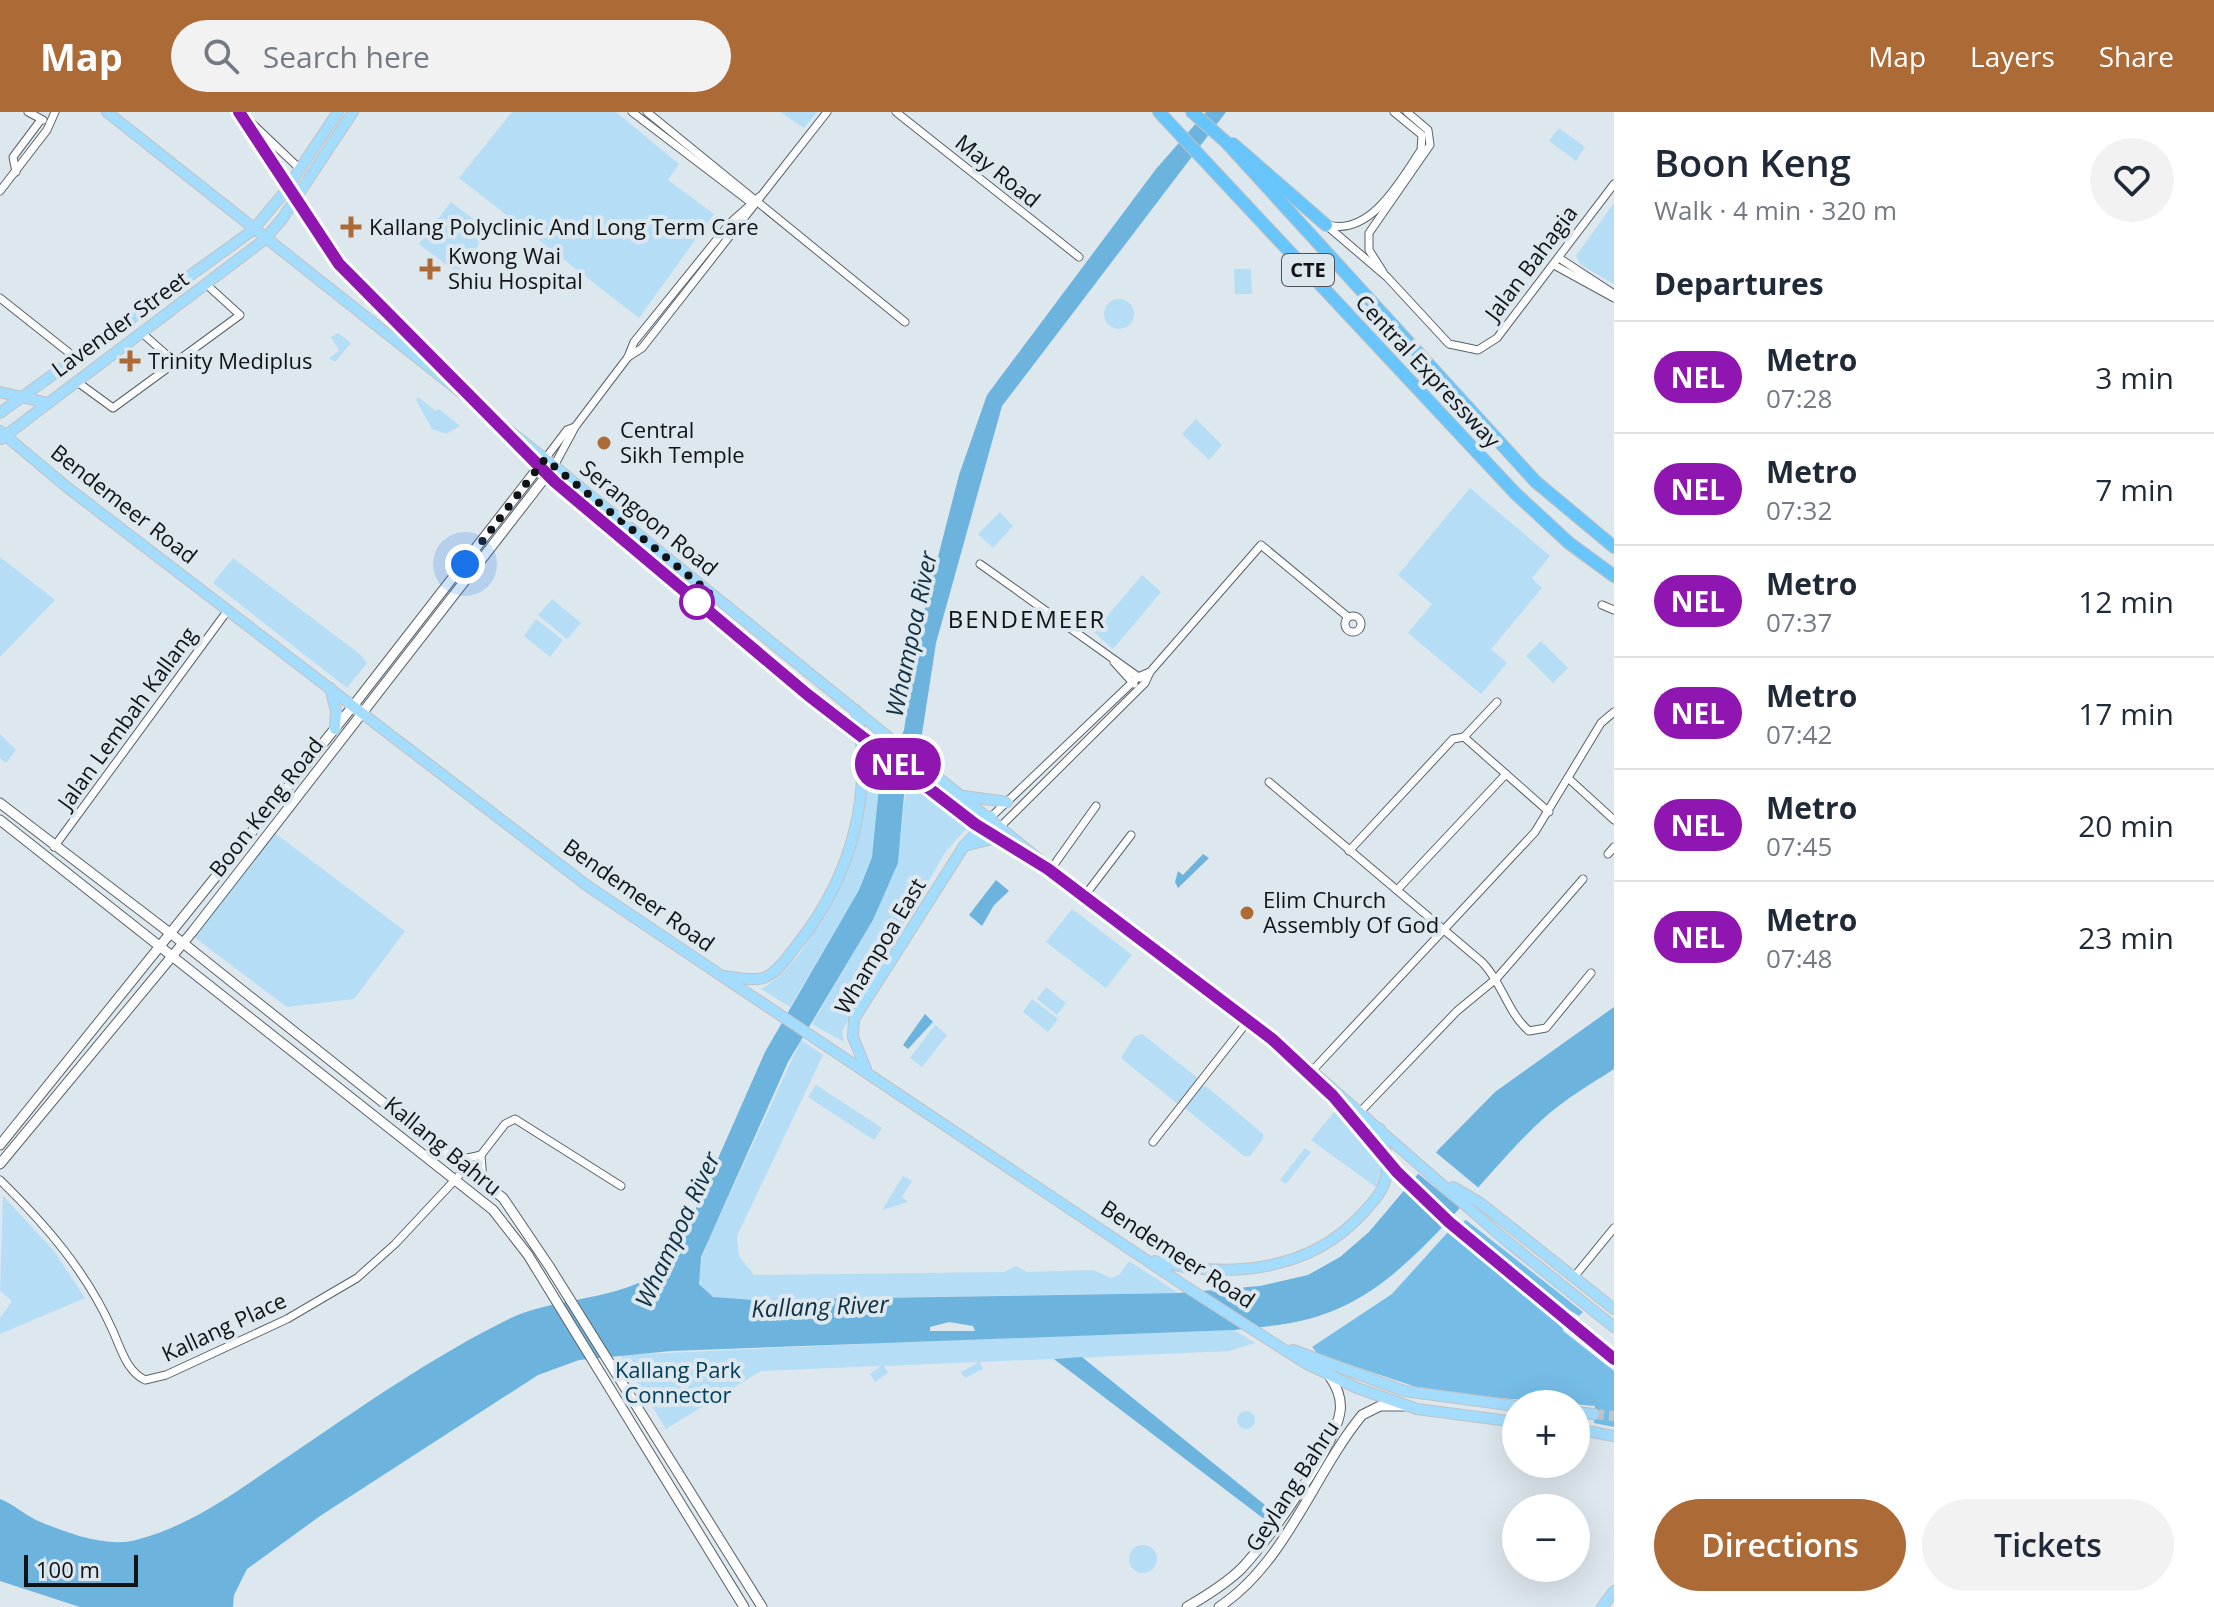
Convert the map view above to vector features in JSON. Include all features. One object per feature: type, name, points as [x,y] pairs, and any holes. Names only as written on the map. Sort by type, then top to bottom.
[{"type":"highway","name":"Central Expressway","points":[[1159,112],[1515,493],[1569,543],[1614,576]]},
{"type":"highway","name":"Central Expressway","points":[[1192,112],[1223,139],[1536,482],[1614,547]]},
{"type":"highway","points":[[1223,139],[1243,150],[1326,225]]},
{"type":"main road","name":"Serangoon Road","points":[[107,112],[264,240],[549,463],[918,762],[991,817],[1051,869],[1312,1071],[1441,1180],[1614,1309]]},
{"type":"main road","name":"Lavender Street","points":[[0,413],[253,230],[300,169],[338,112]]},
{"type":"main road","name":"Lavender Street","points":[[2,436],[264,240],[282,219],[353,112]]},
{"type":"main road","points":[[0,392],[48,403]]},
{"type":"main road","name":"Bendemeer Road","points":[[2,436],[592,890],[867,1070],[1185,1286],[1330,1377],[1404,1406],[1502,1420]]},
{"type":"main road","name":"Boon Keng Road","points":[[0,1164],[173,956],[357,710],[549,463]]},
{"type":"main road","points":[[330,688],[336,711],[335,729]]},
{"type":"main road","name":"Boon Keng Road","points":[[0,1145],[335,729],[357,710]]},
{"type":"main road","points":[[721,976],[762,978],[777,969],[817,919],[838,882],[854,835],[864,778],[856,710]]},
{"type":"main road","points":[[962,795],[1007,802]]},
{"type":"main road","name":"Kallang Bahru","points":[[0,803],[172,934],[503,1198],[561,1285],[762,1607]]},
{"type":"main road","name":"Whampoa East","points":[[867,1070],[855,1043],[854,1019],[964,846],[991,817]]},
{"type":"main road","name":"Kallang Bahru","points":[[0,820],[493,1210],[607,1380],[744,1607]]},
{"type":"main road","points":[[964,846],[992,839],[1020,843]]},
{"type":"main road","points":[[1148,1260],[1203,1269],[1245,1268],[1278,1265],[1315,1252],[1353,1224],[1382,1188],[1387,1165],[1380,1129]]},
{"type":"main road","name":"Serangoon Road","points":[[1475,1206],[1614,1327]]},
{"type":"main road","name":"Bendemeer Road","points":[[1287,1348],[1404,1391],[1502,1404]]},
{"type":"main road","name":"Geylang Bahru","points":[[1187,1607],[1200,1604],[1240,1570],[1260,1546],[1322,1453],[1340,1413],[1340,1397],[1330,1377]]},
{"type":"main road","name":"Geylang Bahru","points":[[1219,1607],[1249,1582],[1278,1545],[1362,1415],[1380,1406],[1404,1406]]},
{"type":"main road","points":[[1590,1414],[1594,1414]]},
{"type":"main road","points":[[1590,1431],[1614,1437]]},
{"type":"main road","points":[[1602,1607],[1614,1591]]},
{"type":"street","points":[[28,112],[40,121]]},
{"type":"street","points":[[240,112],[300,169]]},
{"type":"street","points":[[632,112],[756,202]]},
{"type":"street","points":[[647,112],[905,322]]},
{"type":"street","points":[[549,463],[567,430],[575,427],[628,357],[634,342],[756,202],[827,112]]},
{"type":"street","name":"May Road","points":[[896,112],[1079,257]]},
{"type":"street","points":[[1326,225],[1346,228],[1365,220],[1421,150],[1422,135],[1394,112]]},
{"type":"street","points":[[1387,277],[1371,256],[1369,233],[1430,145],[1428,130],[1407,112]]},
{"type":"street","points":[[16,172],[13,157],[40,121],[52,116]]},
{"type":"street","points":[[0,191],[47,130],[52,116]]},
{"type":"street","name":"Jalan Bahagia","points":[[1326,225],[1387,277],[1449,344],[1478,350],[1497,338],[1614,184]]},
{"type":"street","points":[[1557,261],[1614,296]]},
{"type":"street","points":[[76,381],[113,408],[177,364],[240,315],[207,285]]},
{"type":"street","points":[[0,298],[77,359]]},
{"type":"street","points":[[142,333],[177,364]]},
{"type":"street","points":[[1001,826],[1143,686],[1150,672],[1261,545],[1348,617]]},
{"type":"street","points":[[980,564],[1135,679]]},
{"type":"street","points":[[1602,605],[1614,610]]},
{"type":"street","name":"Jalan Lembah Kallang","points":[[54,847],[228,610]]},
{"type":"street","points":[[1114,662],[1122,663],[1143,686]]},
{"type":"street","points":[[991,817],[1135,679],[1150,672]]},
{"type":"street","points":[[1122,692],[1123,673]]},
{"type":"street","points":[[1349,851],[1453,739],[1464,737],[1497,702]]},
{"type":"street","points":[[1312,1071],[1446,930],[1549,812],[1601,723],[1614,712]]},
{"type":"street","points":[[1464,737],[1549,812]]},
{"type":"street","points":[[1397,890],[1506,774]]},
{"type":"street","points":[[1568,778],[1614,820]]},
{"type":"street","points":[[1269,782],[1446,930],[1497,978],[1520,1022],[1530,1031],[1539,1032],[1591,973]]},
{"type":"street","points":[[1051,869],[1096,806]]},
{"type":"street","points":[[1086,894],[1131,835]]},
{"type":"street","points":[[1608,854],[1614,847]]},
{"type":"street","points":[[1360,1112],[1457,1011],[1497,978],[1583,879]]},
{"type":"street","points":[[1153,1142],[1248,1021]]},
{"type":"street","name":"Kallang Bahru","points":[[484,1183],[479,1172],[481,1155],[505,1124],[515,1119],[621,1186]]},
{"type":"street","name":"Kallang Bahru","points":[[452,1155],[468,1158],[481,1155]]},
{"type":"street","name":"Kallang Place","points":[[0,1180],[29,1209],[86,1279],[128,1364],[145,1380],[166,1375],[287,1319],[357,1278],[395,1244],[466,1168]]},
{"type":"street","points":[[1574,1277],[1614,1228]]},
{"type":"green space","points":[[512,112],[616,112],[679,164],[668,180],[714,214],[639,318],[459,178]]},
{"type":"green space","points":[[780,112],[817,112],[804,128]]},
{"type":"green space","points":[[1559,128],[1585,147],[1576,161],[1549,141]]},
{"type":"green space","points":[[451,202],[489,231],[457,273],[419,244]]},
{"type":"green space","points":[[1614,203],[1614,284],[1581,265],[1576,256]]},
{"type":"green space","points":[[1234,269],[1251,269],[1252,294],[1235,294]]},
{"type":"green space","points":[[1119,299],[1130,303],[1134,314],[1130,325],[1119,329],[1108,325],[1104,314],[1108,303]]},
{"type":"green space","points":[[338,333],[351,343],[335,362],[329,358],[339,351],[331,337]]},
{"type":"green space","points":[[418,397],[460,426],[446,434],[432,429],[416,400]]},
{"type":"green space","points":[[1196,419],[1222,445],[1209,460],[1182,434]]},
{"type":"green space","points":[[1470,488],[1550,556],[1532,578],[1542,588],[1491,649],[1507,663],[1481,694],[1408,633],[1432,604],[1398,575]]},
{"type":"green space","points":[[1000,512],[1013,526],[993,548],[978,534]]},
{"type":"green space","points":[[0,557],[55,600],[0,657]]},
{"type":"green space","points":[[233,558],[361,655],[367,663],[347,688],[213,583]]},
{"type":"green space","points":[[1142,575],[1161,592],[1113,649],[1094,632]]},
{"type":"green space","points":[[552,599],[581,623],[567,639],[538,615]]},
{"type":"green space","points":[[536,619],[563,640],[550,657],[524,636]]},
{"type":"green space","points":[[1541,641],[1568,668],[1553,683],[1526,656]]},
{"type":"green space","points":[[865,730],[893,753],[879,787],[874,850],[859,890],[790,1007],[761,989],[785,970],[806,943],[826,910],[842,873],[862,796]]},
{"type":"green space","points":[[0,734],[16,750],[6,763],[0,758]]},
{"type":"green space","points":[[908,766],[975,819],[946,851],[842,1031],[844,1042],[812,1024],[873,920],[898,863]]},
{"type":"green space","points":[[272,831],[405,931],[354,999],[287,1007],[194,937]]},
{"type":"green space","points":[[1072,909],[1132,955],[1106,988],[1046,942]]},
{"type":"green space","points":[[1046,987],[1066,1003],[1057,1015],[1037,999]]},
{"type":"green space","points":[[1032,999],[1058,1019],[1048,1032],[1023,1012]]},
{"type":"green space","points":[[935,1025],[947,1035],[922,1067],[910,1058]]},
{"type":"green space","points":[[1142,1034],[1199,1079],[1179,1105],[1121,1058],[1134,1037]]},
{"type":"green space","name":"Kallang Park Connector","points":[[801,1040],[823,1055],[737,1236],[739,1256],[754,1275],[1004,1272],[1016,1266],[1027,1272],[1093,1270],[1111,1278],[1119,1275],[1129,1261],[1178,1293],[868,1298],[868,1343],[1234,1330],[1255,1343],[1229,1351],[980,1362],[983,1369],[965,1378],[961,1372],[979,1362],[884,1366],[888,1373],[875,1382],[870,1374],[881,1366],[761,1371],[666,1429],[620,1355],[864,1344],[863,1299],[721,1299],[704,1290],[700,1284],[700,1268],[708,1241]]},
{"type":"green space","points":[[816,1085],[882,1128],[874,1140],[808,1097]]},
{"type":"green space","points":[[1206,1086],[1263,1134],[1263,1139],[1250,1156],[1244,1156],[1186,1109],[1186,1104],[1200,1087]]},
{"type":"green space","points":[[1338,1107],[1369,1132],[1382,1151],[1383,1174],[1377,1188],[1311,1140]]},
{"type":"green space","points":[[1305,1148],[1311,1152],[1286,1184],[1280,1180]]},
{"type":"green space","points":[[903,1176],[912,1181],[902,1197],[908,1202],[882,1210]]},
{"type":"green space","points":[[3,1196],[54,1251],[85,1298],[0,1334],[0,1318],[12,1301],[0,1291]]},
{"type":"green space","points":[[1246,1411],[1255,1420],[1246,1429],[1237,1420]]},
{"type":"green space","points":[[1143,1545],[1153,1549],[1157,1559],[1153,1569],[1143,1573],[1133,1569],[1129,1559],[1133,1549]]},
{"type":"shaded area","points":[[1466,1220],[1583,1312],[1579,1316],[1571,1311],[1562,1324],[1563,1331],[1614,1371],[1614,1427],[1594,1423],[1595,1406],[1590,1406],[1590,1390],[1502,1390],[1502,1398],[1416,1387],[1318,1354],[1312,1347],[1392,1294],[1448,1232]]},
{"type":"water","name":"Kallang River","points":[[1206,112],[1226,112],[1002,406],[936,643],[922,734],[906,772],[898,863],[873,920],[788,1062],[701,1257],[699,1284],[713,1297],[754,1300],[1178,1293],[1260,1286],[1308,1275],[1340,1257],[1369,1232],[1439,1149],[1495,1092],[1614,1007],[1614,1069],[1544,1118],[1400,1268],[1374,1289],[1319,1316],[1234,1330],[671,1351],[579,1360],[538,1375],[320,1516],[247,1569],[234,1595],[233,1607],[80,1607],[0,1581],[0,1499],[36,1520],[85,1538],[124,1542],[157,1533],[216,1504],[398,1383],[482,1333],[531,1310],[627,1287],[649,1278],[666,1265],[679,1247],[765,1052],[859,890],[872,857],[879,787],[904,730],[919,631],[959,475],[987,395],[1156,169]]},
{"type":"water","points":[[1203,854],[1209,858],[1178,888],[1175,882],[1178,871],[1183,875]]},
{"type":"water","points":[[996,880],[1009,891],[994,905],[982,926],[969,915]]},
{"type":"water","points":[[925,1014],[933,1022],[908,1049],[903,1045]]},
{"type":"water","points":[[1082,1357],[1270,1509],[1264,1519],[1054,1359]]},
{"type":"pier","points":[[1433,1150],[1480,1189],[1461,1209],[1415,1171]]},
{"type":"pier","points":[[949,1322],[973,1326],[975,1331],[930,1331],[930,1327]]},
{"type":"tunnel","points":[[1594,1414],[1614,1416]]},
{"type":"metro line","name":"NEL","points":[[239,112],[299,208],[339,264],[555,482],[808,695],[975,824],[1048,869],[1272,1039],[1333,1096],[1397,1172],[1449,1222],[1614,1359]]},
{"type":"place","name":"Kallang Polyclinic And Long Term Care","points":[[351,227]]},
{"type":"place","name":"Kwong Wai Shiu Hospital","points":[[430,269]]},
{"type":"place","name":"Trinity Mediplus","points":[[130,361]]},
{"type":"place","name":"Central Sikh Temple","points":[[604,443]]},
{"type":"place","name":"Elim Church Assembly Of God","points":[[1247,913]]},
{"type":"district","name":"BENDEMEER","points":[[1027,620]]},
{"type":"route","points":[[465,564],[545,459],[710,593],[697,602]]},
{"type":"water label","name":"Whampoa River","points":[[912,634]]},
{"type":"water label","name":"Whampoa River","points":[[678,1230]]}]
